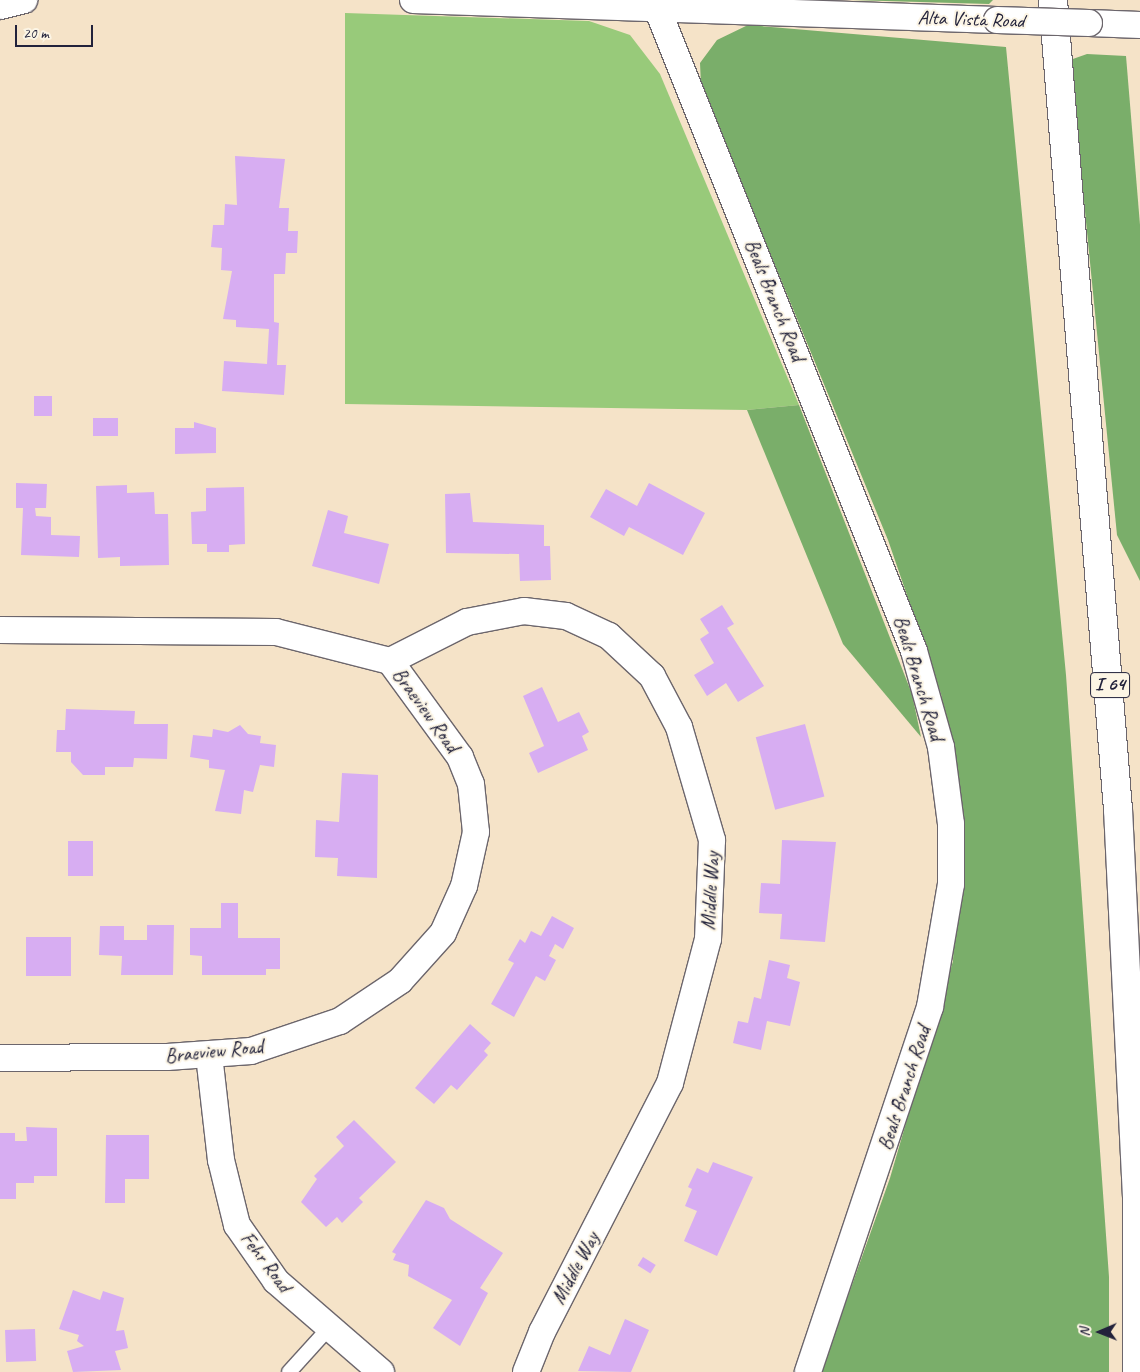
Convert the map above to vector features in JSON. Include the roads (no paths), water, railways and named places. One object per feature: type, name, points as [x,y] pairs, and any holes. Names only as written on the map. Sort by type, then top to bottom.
[{"type":"highway","name":"I 64","points":[[1054,0],[1118,809],[1137,1198],[1137,1372]]},
{"type":"street","points":[[0,6],[24,0]]},
{"type":"street","name":"Alta Vista Road","points":[[413,0],[1130,25]]},
{"type":"street","name":"Beals Branch Road","points":[[657,8],[914,651],[941,747],[951,824],[952,884],[930,1007],[808,1372]]},
{"type":"street","name":"Middle Way","points":[[390,662],[467,622],[524,611],[566,616],[609,636],[652,676],[679,727],[712,840],[708,939],[670,1083],[542,1332],[526,1372]]},
{"type":"street","name":"Braeview Road","points":[[0,630],[276,632],[390,662],[442,728],[471,784],[476,832],[464,886],[443,932],[427,953],[379,997],[317,1031],[251,1051],[209,1055],[0,1058]]},
{"type":"street","name":"Fehr Road","points":[[209,1055],[221,1160],[238,1225],[276,1281],[328,1329],[381,1372]]},
{"type":"lane","points":[[289,1372],[328,1329]]}]
